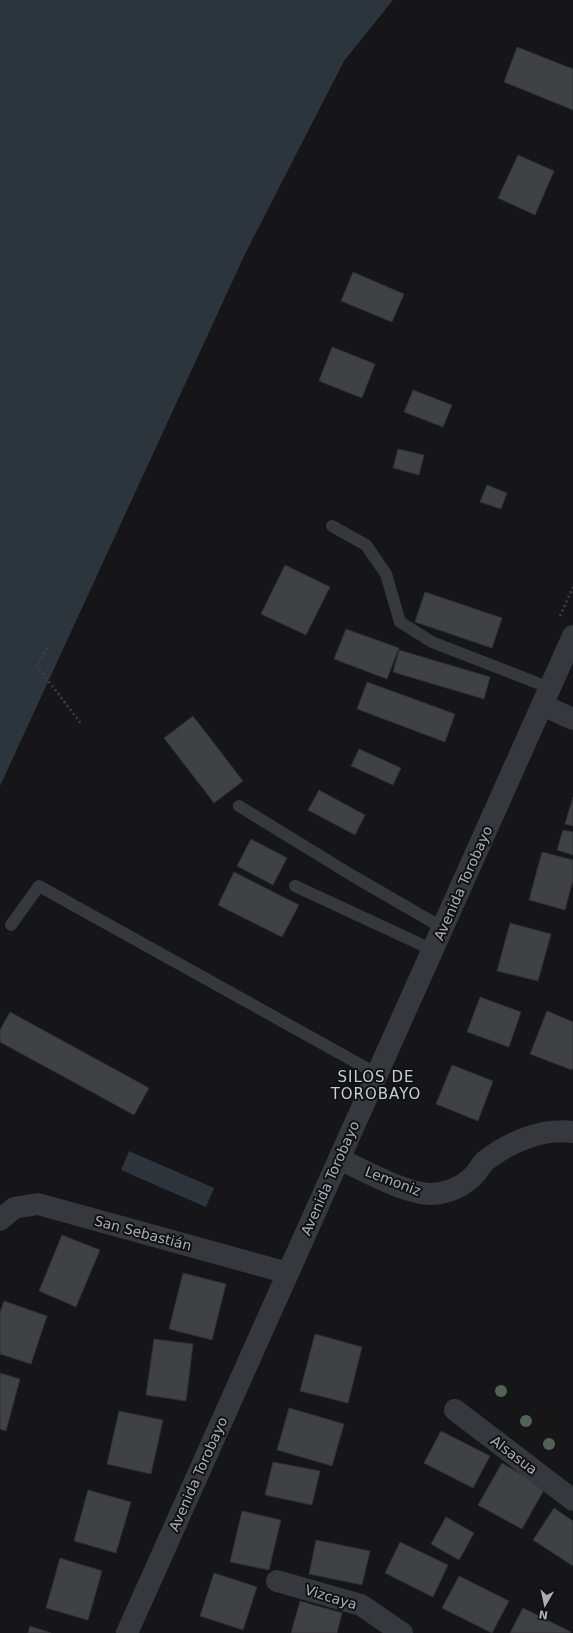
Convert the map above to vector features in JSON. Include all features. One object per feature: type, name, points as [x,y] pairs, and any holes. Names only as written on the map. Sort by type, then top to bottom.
[{"type":"street","name":"Avenida Torobayo","points":[[127,1633],[573,636]]},
{"type":"street","points":[[546,697],[573,719]]},
{"type":"street","name":"Lemoniz","points":[[339,1159],[389,1182],[418,1192],[430,1194],[442,1193],[466,1183],[476,1174],[484,1163],[498,1151],[515,1142],[532,1136],[551,1132],[573,1132]]},
{"type":"street","name":"San Sebastián","points":[[0,1220],[14,1208],[38,1204],[288,1273]]},
{"type":"street","name":"Alsasua","points":[[455,1410],[573,1500]]},
{"type":"street","name":"Vizcaya","points":[[277,1581],[361,1605],[377,1626],[402,1633]]},
{"type":"lane","points":[[332,526],[366,545],[386,574],[400,622],[432,642],[546,697]]},
{"type":"lane","points":[[239,806],[353,876],[442,928]]},
{"type":"lane","points":[[11,925],[39,886],[377,1074]]},
{"type":"lane","points":[[295,886],[433,950]]},
{"type":"path","points":[[47,648],[37,666],[82,726]]},
{"type":"shaded area","points":[[0,0],[393,0],[344,61],[245,254],[0,786]]},
{"type":"shaded area","points":[[129,1151],[214,1188],[206,1207],[121,1170]]},
{"type":"building","points":[[517,47],[573,69],[573,110],[504,82]]},
{"type":"building","points":[[518,155],[554,171],[535,215],[498,198]]},
{"type":"building","points":[[353,272],[404,294],[392,322],[341,301]]},
{"type":"building","points":[[332,347],[375,364],[362,398],[319,381]]},
{"type":"building","points":[[413,390],[452,405],[443,427],[404,412]]},
{"type":"building","points":[[398,449],[424,455],[419,475],[393,468]]},
{"type":"building","points":[[487,485],[507,493],[501,509],[480,502]]},
{"type":"building","points":[[285,565],[330,587],[306,635],[261,614]]},
{"type":"building","points":[[425,592],[502,618],[492,648],[415,622]]},
{"type":"building","points":[[346,629],[399,648],[387,679],[334,659]]},
{"type":"building","points":[[399,650],[490,677],[484,699],[393,672]]},
{"type":"building","points":[[367,682],[455,714],[445,742],[357,709]]},
{"type":"building","points":[[193,716],[243,781],[214,803],[164,738]]},
{"type":"building","points":[[359,749],[401,768],[393,785],[351,766]]},
{"type":"building","points":[[319,790],[365,815],[355,835],[308,810]]},
{"type":"building","points":[[573,797],[573,826],[565,824]]},
{"type":"building","points":[[563,830],[573,832],[573,855],[557,850]]},
{"type":"building","points":[[251,839],[287,858],[273,885],[237,866]]},
{"type":"building","points":[[542,852],[573,860],[573,880],[565,910],[529,900]]},
{"type":"building","points":[[234,872],[299,905],[282,937],[218,905]]},
{"type":"building","points":[[510,923],[551,934],[538,981],[497,971]]},
{"type":"building","points":[[480,997],[521,1012],[509,1047],[467,1032]]},
{"type":"building","points":[[547,1011],[573,1022],[572,1070],[530,1054]]},
{"type":"building","points":[[10,1012],[149,1088],[134,1115],[0,1042],[0,1030]]},
{"type":"building","points":[[452,1065],[493,1081],[478,1121],[436,1104]]},
{"type":"building","points":[[62,1235],[100,1250],[76,1307],[39,1291]]},
{"type":"building","points":[[183,1273],[226,1284],[212,1340],[169,1329]]},
{"type":"building","points":[[4,1301],[47,1316],[31,1364],[0,1354],[0,1312]]},
{"type":"building","points":[[315,1334],[362,1347],[348,1403],[300,1391]]},
{"type":"building","points":[[154,1339],[193,1344],[186,1401],[146,1395]]},
{"type":"building","points":[[0,1373],[20,1379],[6,1431],[0,1429]]},
{"type":"building","points":[[289,1408],[344,1424],[332,1466],[277,1450]]},
{"type":"building","points":[[119,1411],[163,1420],[151,1474],[107,1464]]},
{"type":"building","points":[[441,1431],[490,1456],[473,1488],[424,1463]]},
{"type":"building","points":[[273,1462],[320,1471],[312,1505],[265,1495]]},
{"type":"building","points":[[502,1463],[545,1488],[522,1529],[478,1505]]},
{"type":"building","points":[[88,1490],[131,1502],[116,1553],[74,1541]]},
{"type":"building","points":[[554,1508],[573,1521],[573,1566],[533,1540]]},
{"type":"building","points":[[242,1511],[281,1520],[269,1570],[230,1562]]},
{"type":"building","points":[[446,1517],[474,1533],[459,1560],[431,1544]]},
{"type":"building","points":[[316,1540],[370,1551],[362,1585],[309,1574]]},
{"type":"building","points":[[400,1542],[448,1565],[433,1597],[385,1573]]},
{"type":"building","points":[[60,1558],[102,1571],[88,1620],[46,1608]]},
{"type":"building","points":[[214,1573],[257,1587],[243,1630],[200,1616]]},
{"type":"building","points":[[459,1576],[509,1601],[492,1633],[442,1608]]},
{"type":"building","points":[[300,1601],[342,1613],[337,1633],[291,1633]]},
{"type":"building","points":[[523,1608],[571,1632],[510,1633]]},
{"type":"building","points":[[30,1626],[51,1633],[28,1633]]},
{"type":"district","name":"SILOS DE TOROBAYO","points":[[376,1086]]}]
